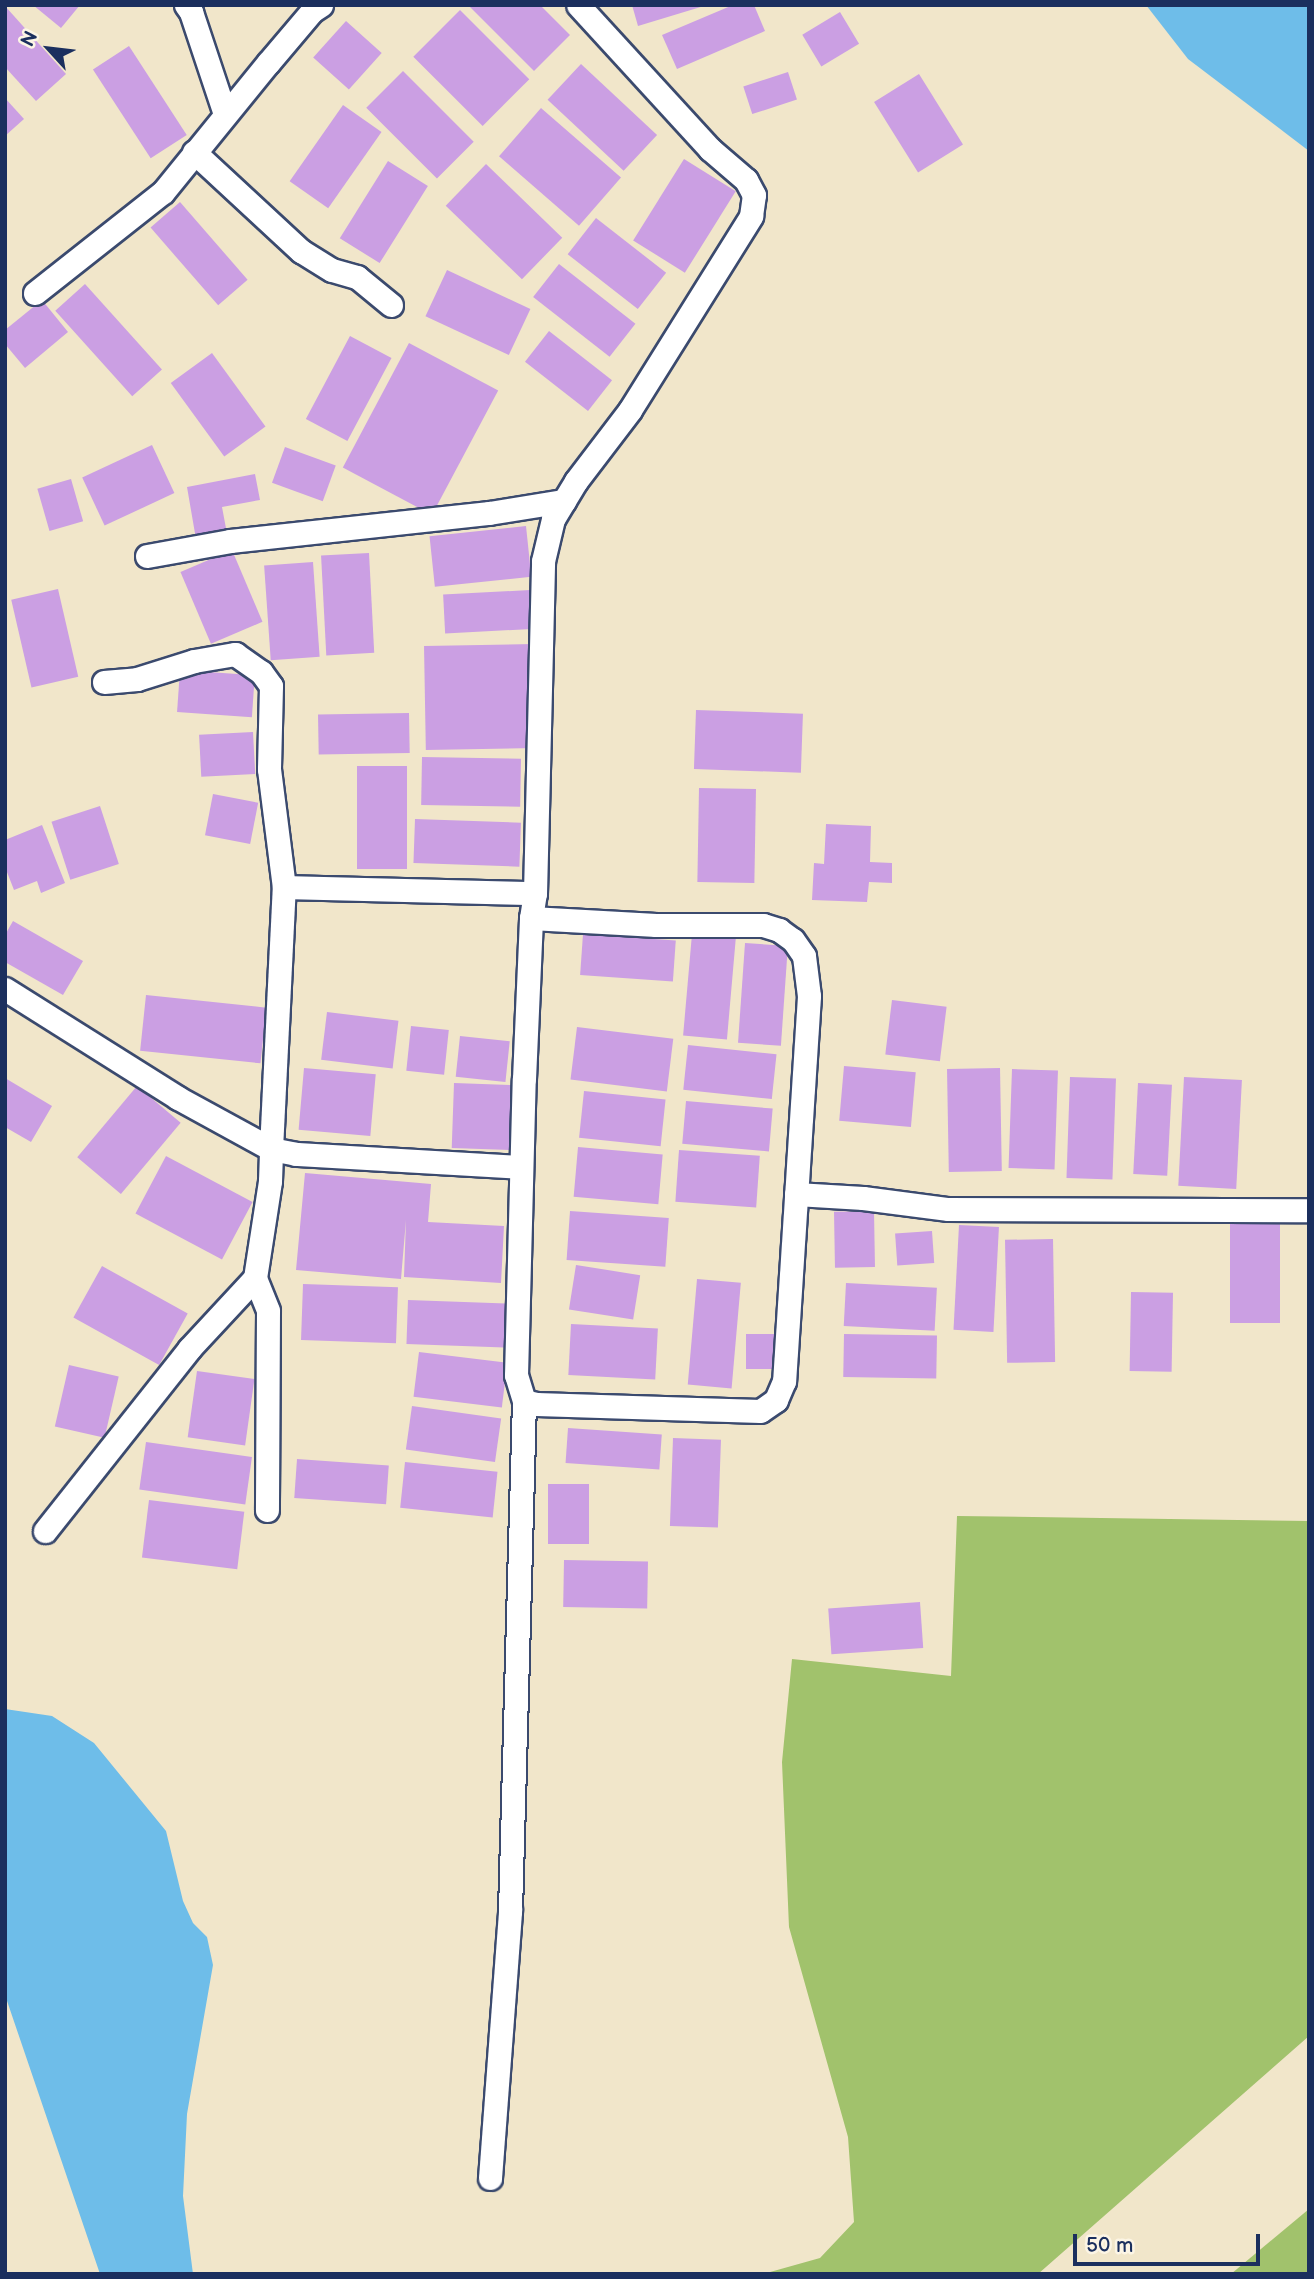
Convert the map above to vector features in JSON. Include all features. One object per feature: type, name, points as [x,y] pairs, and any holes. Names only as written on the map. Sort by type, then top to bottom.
[{"type":"street","points":[[186,5],[191,12],[225,114]]},
{"type":"street","points":[[35,293],[163,192],[312,11],[321,5]]},
{"type":"street","points":[[490,2178],[510,1911],[524,1401],[516,1376],[521,1167],[531,918],[535,893],[543,561],[553,519],[630,410],[751,216],[754,195],[746,180],[710,149],[578,5]]},
{"type":"street","points":[[194,152],[301,251],[332,270],[357,277],[391,305]]},
{"type":"street","points":[[148,556],[230,541],[489,513],[564,501]]},
{"type":"street","points":[[104,682],[137,679],[194,661],[235,654],[261,672],[271,686],[269,769],[284,887],[270,1181],[255,1278],[268,1311],[267,1510]]},
{"type":"street","points":[[284,887],[535,893]]},
{"type":"street","points":[[524,1401],[760,1411],[776,1400],[783,1381],[809,996],[804,956],[793,940],[779,930],[763,925],[656,925],[531,918]]},
{"type":"street","points":[[5,989],[178,1098],[271,1149],[521,1167]]},
{"type":"street","points":[[796,1194],[948,1209],[1309,1210]]},
{"type":"street","points":[[45,1531],[181,1360],[255,1278]]},
{"type":"green space","points":[[957,1516],[1309,1521],[1309,2036],[1038,2274],[763,2274],[820,2258],[854,2222],[848,2137],[789,1927],[782,1762],[792,1659],[951,1676]]},
{"type":"green space","points":[[1309,2209],[1309,2274],[1231,2274]]},
{"type":"water","points":[[1146,5],[1309,5],[1309,151],[1188,59]]},
{"type":"water","points":[[5,1709],[52,1716],[94,1743],[166,1831],[183,1901],[193,1923],[207,1937],[213,1965],[187,2114],[183,2196],[193,2274],[100,2274],[5,1995]]},
{"type":"building","points":[[33,5],[80,5],[61,28]]},
{"type":"building","points":[[468,5],[540,5],[570,35],[534,71]]},
{"type":"building","points":[[632,5],[704,5],[704,6],[638,26]]},
{"type":"building","points":[[733,5],[754,5],[765,31],[677,69],[662,35]]},
{"type":"building","points":[[5,6],[66,74],[36,101],[5,67]]},
{"type":"building","points":[[460,10],[529,79],[483,126],[413,57]]},
{"type":"building","points":[[840,12],[859,44],[821,66],[802,35]]},
{"type":"building","points":[[346,21],[382,53],[349,90],[313,57]]},
{"type":"building","points":[[129,46],[187,135],[151,158],[93,69]]},
{"type":"building","points":[[581,64],[657,135],[624,171],[548,100]]},
{"type":"building","points":[[403,71],[474,142],[437,178],[366,108]]},
{"type":"building","points":[[788,72],[797,100],[752,114],[743,87]]},
{"type":"building","points":[[919,74],[963,144],[918,172],[874,102]]},
{"type":"building","points":[[5,98],[24,119],[5,136]]},
{"type":"building","points":[[343,105],[382,132],[328,208],[290,181]]},
{"type":"building","points":[[541,108],[621,178],[579,226],[499,156]]},
{"type":"building","points":[[684,159],[736,191],[685,273],[633,240]]},
{"type":"building","points":[[388,161],[428,186],[380,263],[340,238]]},
{"type":"building","points":[[486,164],[562,238],[522,279],[446,206]]},
{"type":"building","points":[[180,202],[248,280],[218,305],[151,228]]},
{"type":"building","points":[[596,218],[666,273],[638,309],[568,254]]},
{"type":"building","points":[[559,264],[635,324],[610,357],[533,297]]},
{"type":"building","points":[[447,270],[530,309],[509,355],[425,316]]},
{"type":"building","points":[[85,284],[162,369],[132,396],[55,311]]},
{"type":"building","points":[[42,300],[68,332],[25,368],[5,344],[5,330]]},
{"type":"building","points":[[549,331],[612,380],[588,411],[525,362]]},
{"type":"building","points":[[350,336],[391,358],[347,441],[306,419]]},
{"type":"building","points":[[409,343],[498,390],[432,515],[343,467]]},
{"type":"building","points":[[212,353],[265,427],[224,457],[171,383]]},
{"type":"building","points":[[152,445],[174,493],[105,526],[82,478]]},
{"type":"building","points":[[285,447],[336,465],[323,501],[272,483]]},
{"type":"building","points":[[255,474],[260,500],[222,507],[228,539],[197,545],[187,487]]},
{"type":"building","points":[[71,479],[83,521],[49,531],[37,489]]},
{"type":"building","points":[[526,526],[531,577],[435,587],[430,536]]},
{"type":"building","points":[[232,550],[262,622],[211,644],[180,572]]},
{"type":"building","points":[[369,553],[374,653],[326,655],[321,556]]},
{"type":"building","points":[[313,562],[320,657],[271,660],[264,565]]},
{"type":"building","points":[[58,589],[78,677],[31,687],[11,600]]},
{"type":"building","points":[[530,590],[532,629],[445,633],[443,595]]},
{"type":"building","points":[[534,644],[536,748],[426,750],[424,646]]},
{"type":"building","points":[[180,670],[255,675],[252,717],[177,712]]},
{"type":"building","points":[[696,710],[803,714],[801,773],[694,769]]},
{"type":"building","points":[[409,713],[410,753],[319,755],[318,715]]},
{"type":"building","points":[[253,732],[255,774],[201,777],[199,735]]},
{"type":"building","points":[[422,757],[521,759],[520,807],[421,805]]},
{"type":"building","points":[[357,766],[407,766],[407,869],[357,869]]},
{"type":"building","points":[[699,788],[756,789],[754,883],[697,882]]},
{"type":"building","points":[[213,794],[258,803],[250,844],[205,835]]},
{"type":"building","points":[[100,806],[119,864],[70,880],[51,822]]},
{"type":"building","points":[[415,819],[521,823],[519,867],[413,863]]},
{"type":"building","points":[[826,824],[871,826],[870,862],[892,863],[892,883],[869,882],[867,902],[812,900],[814,863],[824,864]]},
{"type":"building","points":[[42,825],[65,883],[41,893],[37,881],[14,890],[5,867],[5,840]]},
{"type":"building","points":[[13,921],[83,961],[63,995],[5,962],[5,935]]},
{"type":"building","points":[[583,934],[676,940],[673,981],[580,975]]},
{"type":"building","points":[[692,934],[736,938],[727,1039],[683,1036]]},
{"type":"building","points":[[745,943],[788,946],[781,1046],[738,1043]]},
{"type":"building","points":[[146,995],[266,1008],[260,1063],[140,1051]]},
{"type":"building","points":[[892,1000],[947,1007],[940,1061],[885,1055]]},
{"type":"building","points":[[327,1012],[398,1021],[393,1068],[321,1060]]},
{"type":"building","points":[[411,1026],[449,1030],[444,1075],[406,1071]]},
{"type":"building","points":[[577,1027],[673,1039],[667,1091],[571,1080]]},
{"type":"building","points":[[460,1036],[510,1041],[505,1082],[456,1077]]},
{"type":"building","points":[[688,1045],[777,1054],[772,1099],[683,1090]]},
{"type":"building","points":[[844,1066],[916,1072],[911,1127],[839,1121]]},
{"type":"building","points":[[304,1068],[376,1074],[370,1136],[299,1130]]},
{"type":"building","points":[[1000,1068],[1002,1171],[949,1172],[947,1069]]},
{"type":"building","points":[[1012,1069],[1058,1071],[1055,1170],[1009,1168]]},
{"type":"building","points":[[1070,1077],[1116,1079],[1112,1180],[1066,1178]]},
{"type":"building","points":[[1184,1077],[1242,1080],[1236,1189],[1178,1186]]},
{"type":"building","points":[[5,1078],[52,1106],[31,1142],[5,1127]]},
{"type":"building","points":[[454,1083],[520,1085],[518,1150],[452,1148]]},
{"type":"building","points":[[1138,1083],[1172,1085],[1167,1176],[1133,1174]]},
{"type":"building","points":[[137,1086],[181,1123],[121,1194],[77,1157]]},
{"type":"building","points":[[584,1091],[666,1100],[661,1146],[579,1138]]},
{"type":"building","points":[[686,1101],[773,1109],[769,1151],[682,1144]]},
{"type":"building","points":[[578,1147],[663,1154],[658,1204],[574,1197]]},
{"type":"building","points":[[679,1150],[760,1156],[756,1208],[675,1202]]},
{"type":"building","points":[[166,1156],[253,1202],[222,1259],[135,1213]]},
{"type":"building","points":[[305,1173],[431,1184],[428,1222],[504,1226],[501,1283],[404,1277],[406,1220],[401,1279],[296,1270]]},
{"type":"building","points":[[570,1211],[669,1218],[665,1267],[567,1260]]},
{"type":"building","points":[[874,1211],[875,1267],[835,1268],[834,1212]]},
{"type":"building","points":[[1230,1218],[1280,1218],[1280,1323],[1230,1323]]},
{"type":"building","points":[[959,1225],[999,1227],[993,1332],[954,1330]]},
{"type":"building","points":[[932,1231],[934,1263],[897,1266],[895,1234]]},
{"type":"building","points":[[1053,1239],[1055,1362],[1007,1363],[1005,1240]]},
{"type":"building","points":[[576,1265],[640,1275],[633,1320],[569,1309]]},
{"type":"building","points":[[102,1266],[188,1314],[159,1365],[73,1318]]},
{"type":"building","points":[[697,1279],[741,1283],[732,1388],[688,1385]]},
{"type":"building","points":[[846,1283],[937,1288],[935,1331],[844,1326]]},
{"type":"building","points":[[303,1284],[398,1287],[396,1343],[301,1340]]},
{"type":"building","points":[[1131,1292],[1173,1293],[1172,1372],[1130,1371]]},
{"type":"building","points":[[408,1300],[506,1303],[504,1347],[406,1344]]},
{"type":"building","points":[[571,1324],[658,1329],[655,1379],[568,1375]]},
{"type":"building","points":[[746,1334],[775,1334],[775,1369],[746,1369]]},
{"type":"building","points":[[844,1334],[937,1336],[936,1379],[843,1377]]},
{"type":"building","points":[[419,1352],[507,1363],[502,1408],[414,1397]]},
{"type":"building","points":[[69,1365],[119,1376],[105,1438],[55,1426]]},
{"type":"building","points":[[197,1371],[254,1379],[245,1445],[188,1437]]},
{"type":"building","points":[[412,1406],[501,1419],[495,1462],[406,1450]]},
{"type":"building","points":[[568,1428],[662,1435],[659,1469],[566,1463]]},
{"type":"building","points":[[673,1438],[721,1440],[718,1528],[670,1526]]},
{"type":"building","points":[[146,1442],[252,1457],[245,1504],[139,1490]]},
{"type":"building","points":[[297,1459],[389,1465],[386,1504],[294,1498]]},
{"type":"building","points":[[405,1462],[497,1472],[493,1517],[400,1508]]},
{"type":"building","points":[[548,1484],[589,1484],[589,1544],[548,1544]]},
{"type":"building","points":[[149,1500],[244,1512],[237,1569],[142,1558]]},
{"type":"building","points":[[564,1560],[648,1561],[647,1608],[563,1607]]},
{"type":"building","points":[[920,1602],[923,1648],[831,1654],[828,1608]]}]
